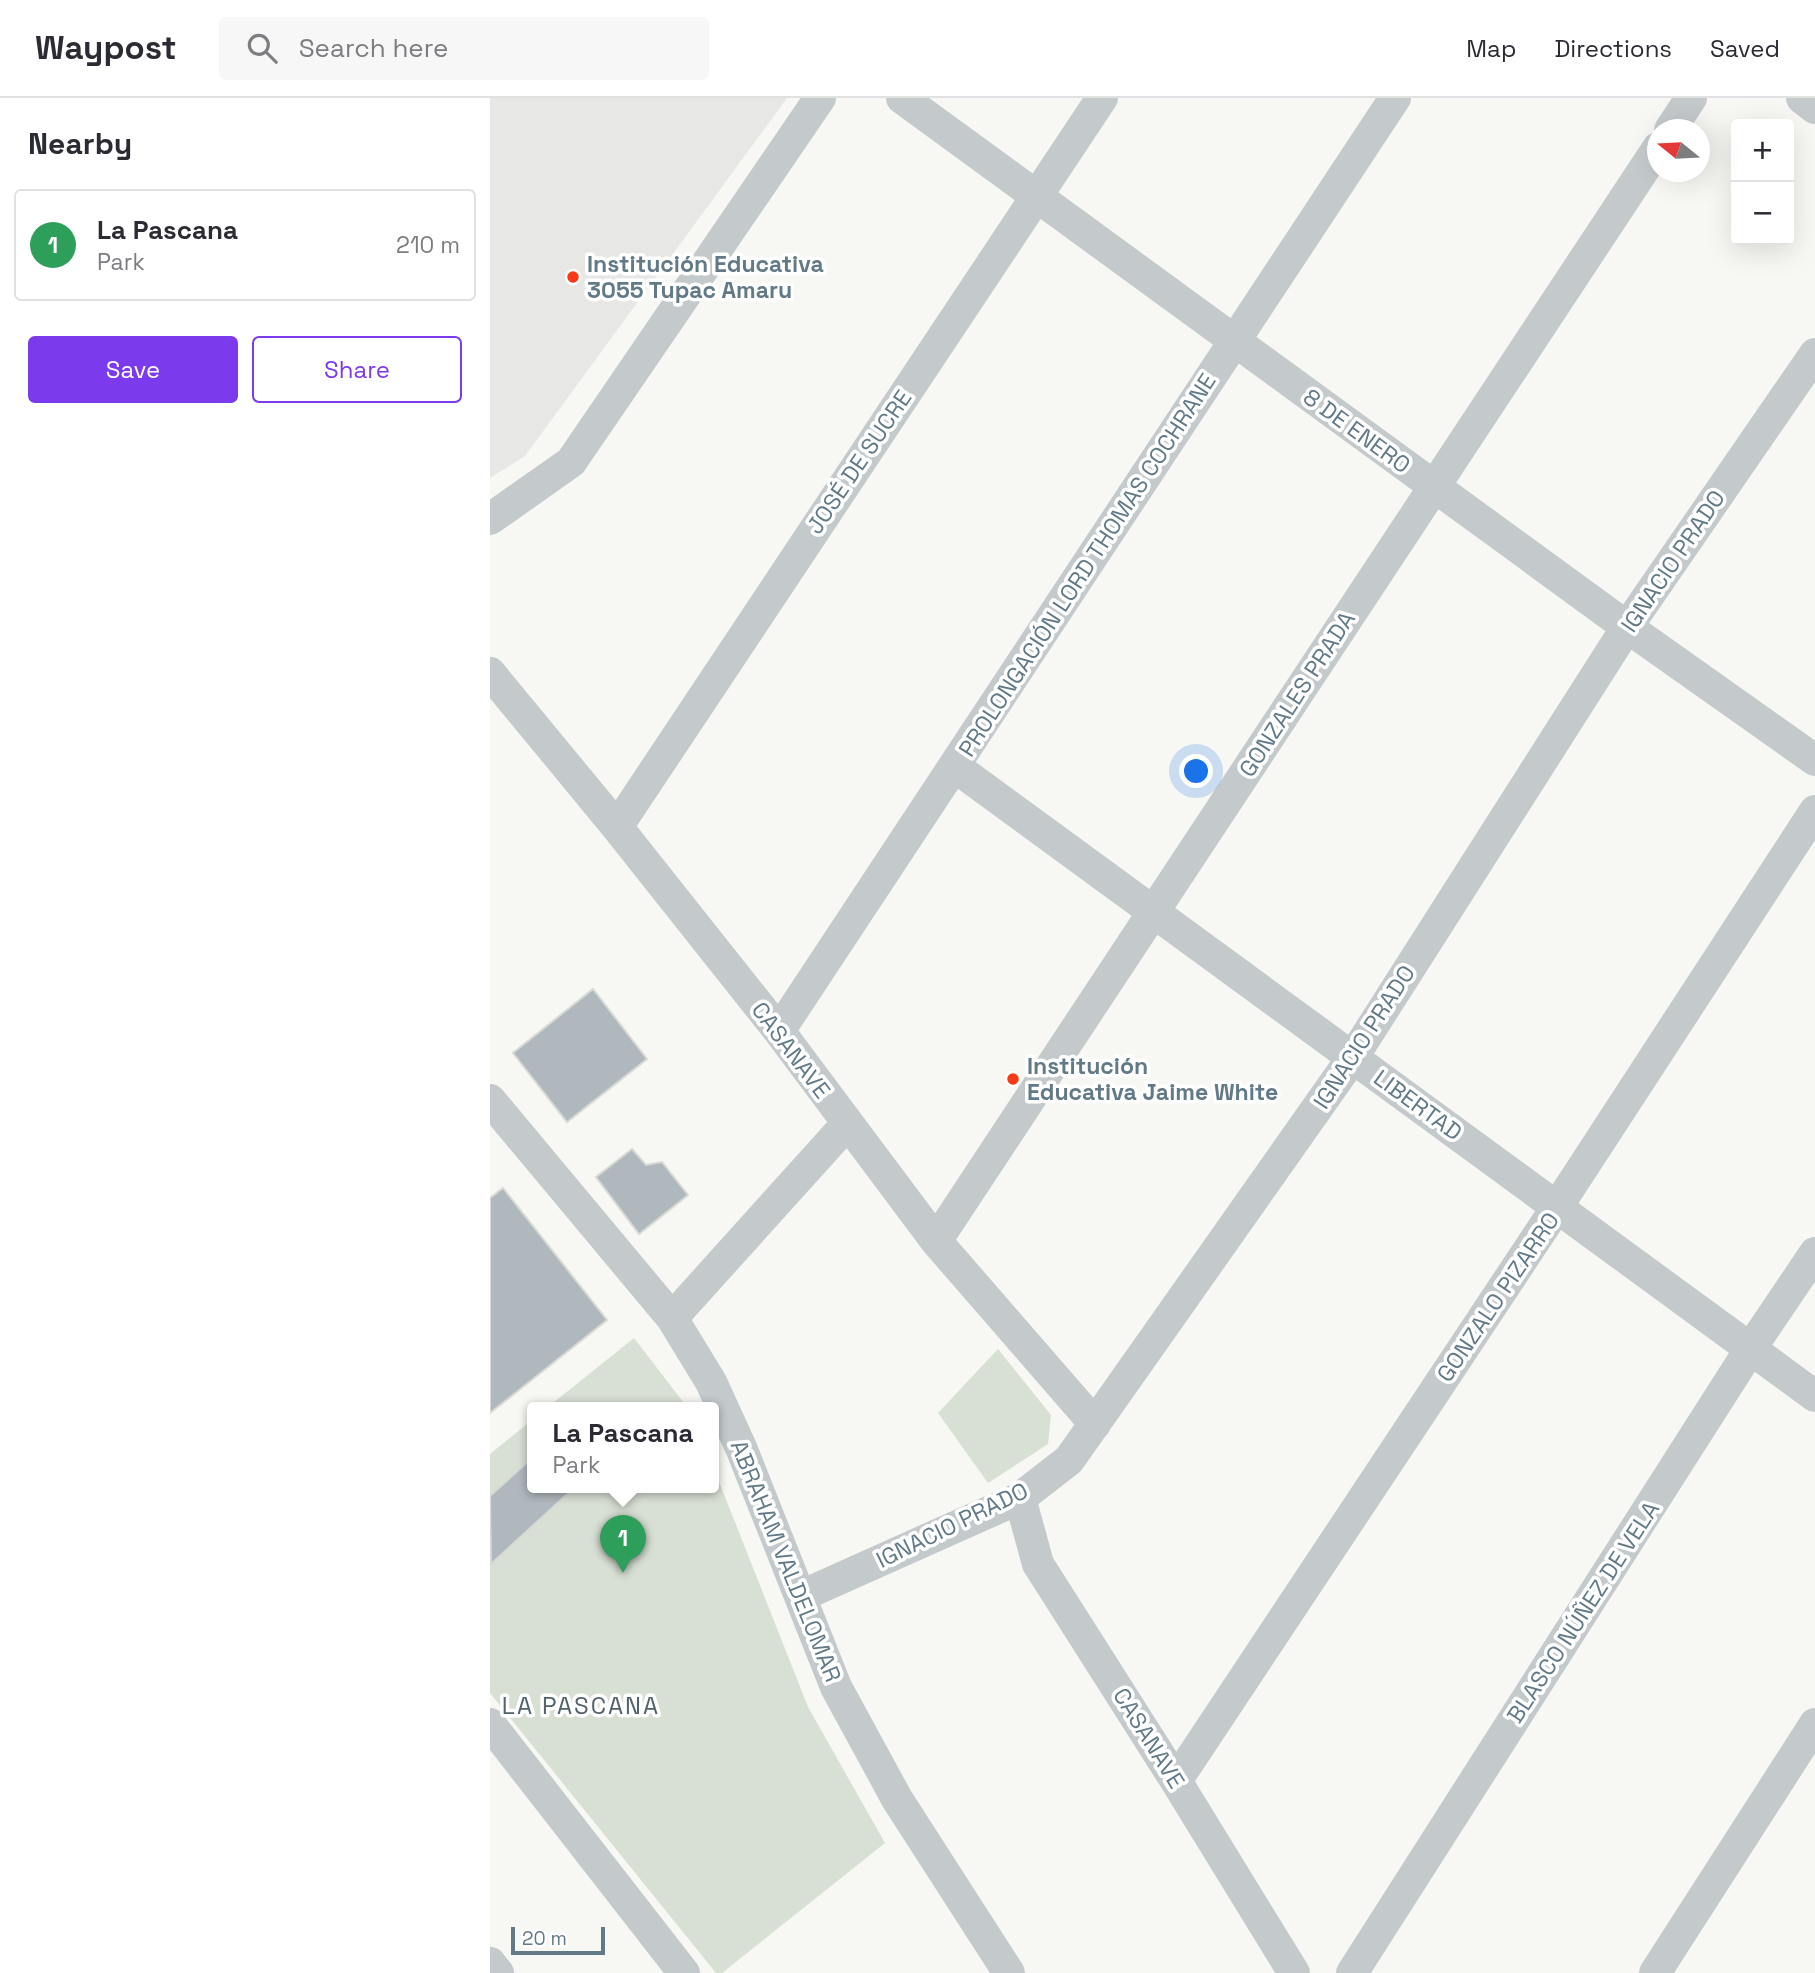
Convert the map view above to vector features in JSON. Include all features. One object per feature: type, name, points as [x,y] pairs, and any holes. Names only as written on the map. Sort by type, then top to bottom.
[{"type":"street","points":[[490,519],[571,462],[820,98]]},
{"type":"street","name":"8 DE ENERO","points":[[902,98],[1627,627],[1815,760]]},
{"type":"street","name":"JOSÉ DE SUCRE","points":[[617,827],[1102,98]]},
{"type":"street","name":"PROLONGACIÓN LORD THOMAS COCHRANE","points":[[779,1031],[1395,98]]},
{"type":"street","points":[[1677,119],[1690,98]]},
{"type":"street","points":[[1802,98],[1815,108]]},
{"type":"street","name":"GONZALES PRADA","points":[[936,1241],[1647,163]]},
{"type":"street","name":"IGNACIO PRADO","points":[[801,1596],[1020,1498],[1069,1460],[1353,1057],[1627,627],[1815,354]]},
{"type":"street","name":"CASANAVE","points":[[490,673],[779,1031],[936,1241],[1095,1424]]},
{"type":"street","name":"LIBERTAD","points":[[954,766],[1815,1396]]},
{"type":"street","name":"GONZALO PIZARRO","points":[[1177,1781],[1815,811]]},
{"type":"street","name":"ABRAHAM VALDELOMAR","points":[[490,1100],[672,1318],[711,1382],[742,1450],[836,1687],[897,1799],[1009,1973]]},
{"type":"street","points":[[672,1318],[847,1124]]},
{"type":"street","name":"BLASCO NÚÑEZ DE VELA","points":[[1352,1973],[1751,1348],[1815,1253]]},
{"type":"street","name":"CASANAVE","points":[[1020,1498],[1038,1564],[1177,1781],[1294,1973]]},
{"type":"street","points":[[490,1724],[684,1973]]},
{"type":"street","points":[[1655,1973],[1815,1724]]},
{"type":"street","points":[[490,1963],[498,1973]]},
{"type":"shaded area","name":"Institución Educativa 3055 Tupac Amaru","points":[[490,98],[787,98],[525,456],[490,478]]},
{"type":"shaded area","points":[[634,1338],[683,1402],[554,1402]]},
{"type":"shaded area","points":[[998,1349],[1051,1415],[1048,1444],[988,1483],[938,1413]]},
{"type":"shaded area","name":"LA PASCANA","points":[[527,1424],[527,1493],[719,1493],[719,1482],[808,1707],[885,1843],[722,1973],[716,1973],[490,1693],[490,1454]]},
{"type":"building","points":[[593,989],[647,1059],[567,1122],[513,1053]]},
{"type":"building","points":[[632,1149],[646,1165],[662,1162],[688,1195],[639,1234],[596,1177]]},
{"type":"building","points":[[503,1188],[607,1320],[490,1413],[490,1198]]},
{"type":"building","points":[[527,1463],[527,1493],[568,1493],[491,1564],[490,1496]]},
{"type":"place","name":"Institución Educativa 3055 Tupac Amaru","points":[[573,277]]},
{"type":"place","name":"Institución Educativa Jaime White","points":[[1013,1079]]},
{"type":"place","name":"La Pascana","points":[[623,1573]]},
{"type":"district","name":"LA PASCANA","points":[[581,1705]]}]
